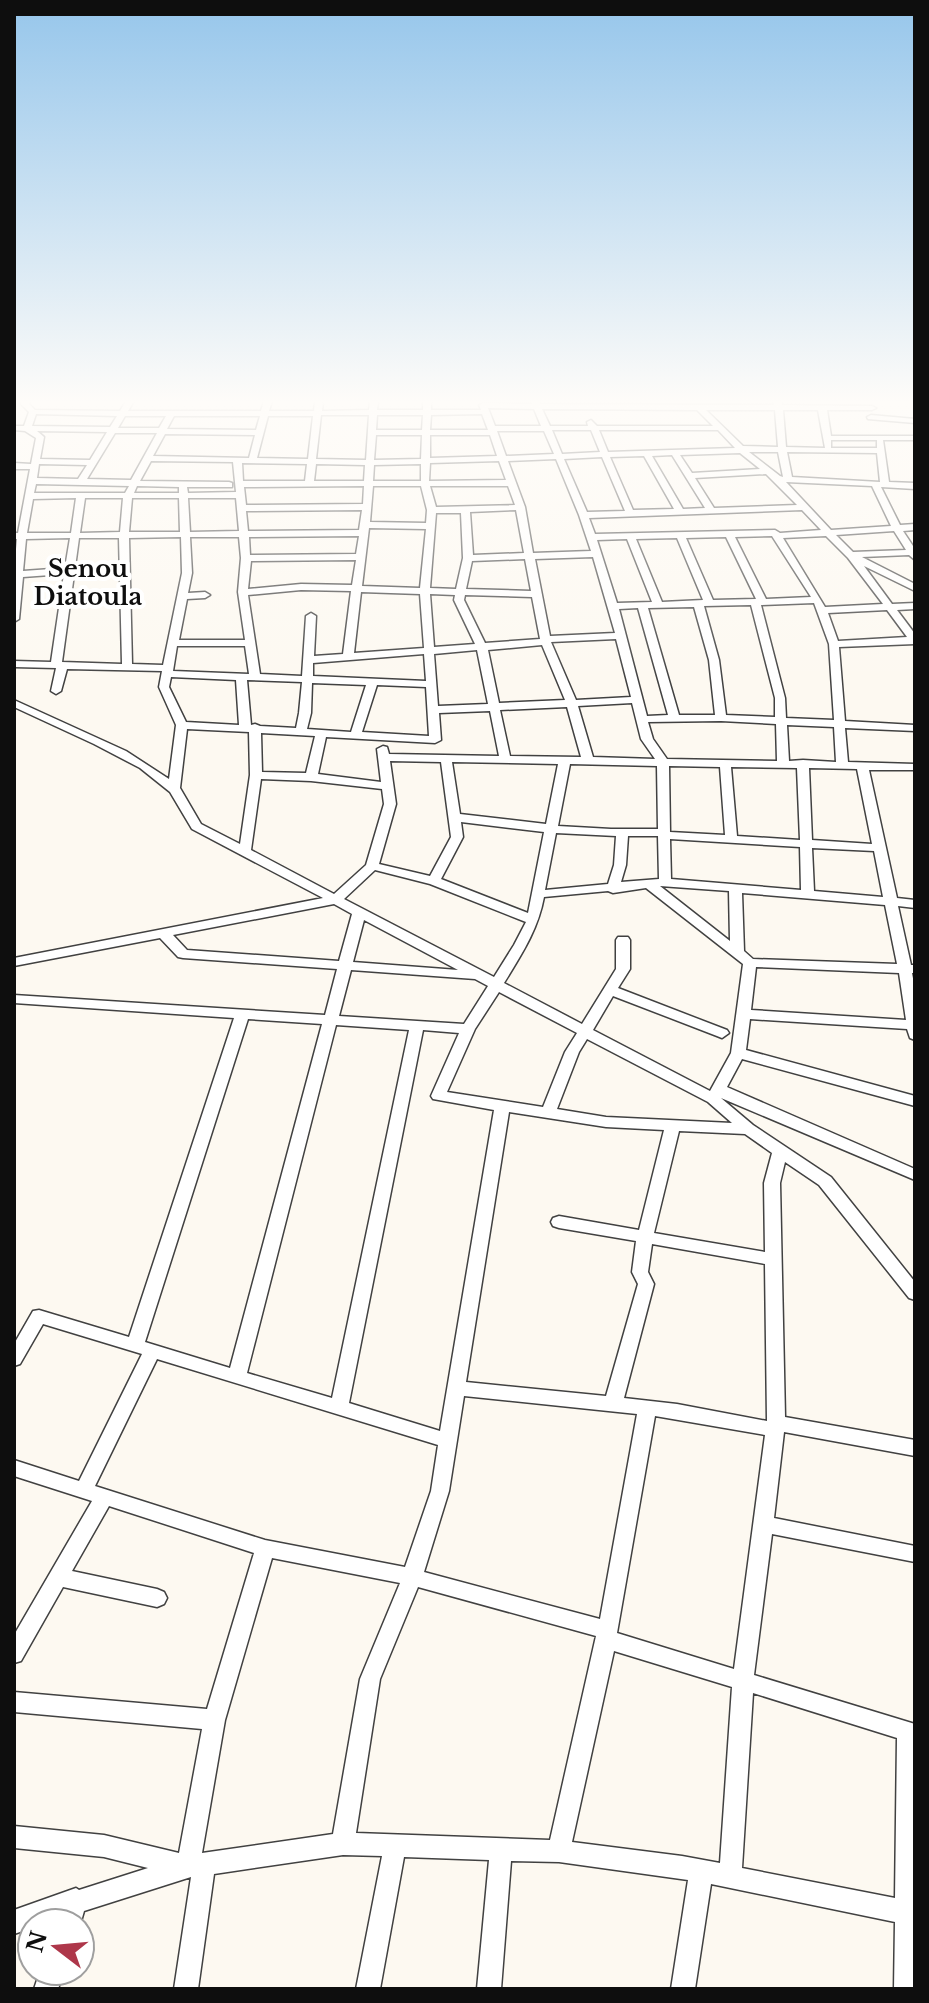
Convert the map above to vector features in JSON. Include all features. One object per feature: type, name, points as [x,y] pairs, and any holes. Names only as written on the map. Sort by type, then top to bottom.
[{"type":"street","points":[[14,619],[18,536],[31,496],[134,494]]},
{"type":"street","points":[[174,788],[182,725],[164,687],[187,573],[184,494]]},
{"type":"street","points":[[240,494],[246,558],[243,592],[255,677]]},
{"type":"street","points":[[348,657],[368,494]]},
{"type":"street","points":[[182,725],[435,740],[425,591],[432,510],[428,494]]},
{"type":"street","points":[[516,494],[546,640],[572,704],[588,760]]},
{"type":"street","points":[[575,494],[592,537],[613,606],[647,739],[663,761],[665,882]]},
{"type":"street","points":[[622,494],[630,513]]},
{"type":"street","points":[[672,494],[680,511]]},
{"type":"street","points":[[701,494],[711,510]]},
{"type":"street","points":[[795,494],[850,555],[915,641]]},
{"type":"street","points":[[884,494],[897,529],[914,554]]},
{"type":"street","points":[[56,691],[81,495]]},
{"type":"street","points":[[127,667],[124,535],[128,495]]},
{"type":"street","points":[[241,508],[367,507]]},
{"type":"street","points":[[432,510],[520,507]]},
{"type":"street","points":[[584,515],[805,507]]},
{"type":"street","points":[[319,533],[322,508]]},
{"type":"street","points":[[465,510],[468,558],[459,600],[482,647],[505,759]]},
{"type":"street","points":[[18,536],[319,533],[431,526]]},
{"type":"street","points":[[777,536],[831,535],[915,527]]},
{"type":"street","points":[[592,537],[775,533],[820,605],[834,644],[842,726],[842,764]]},
{"type":"street","points":[[729,534],[759,602],[780,698],[783,763]]},
{"type":"street","points":[[680,535],[704,603],[721,718]]},
{"type":"street","points":[[630,536],[658,605]]},
{"type":"street","points":[[468,558],[596,554]]},
{"type":"street","points":[[850,555],[914,554]]},
{"type":"street","points":[[850,555],[912,584]]},
{"type":"street","points":[[246,558],[361,557]]},
{"type":"street","points":[[17,577],[70,571]]},
{"type":"street","points":[[243,592],[301,587],[535,594]]},
{"type":"street","points":[[183,596],[205,595]]},
{"type":"street","points":[[613,606],[759,602],[915,606]]},
{"type":"street","points":[[642,605],[674,718]]},
{"type":"street","points":[[301,730],[308,679],[311,616]]},
{"type":"street","points":[[309,660],[620,636]]},
{"type":"street","points":[[834,644],[915,641]]},
{"type":"street","points":[[175,643],[250,643]]},
{"type":"street","points":[[14,664],[127,667],[255,677],[432,684]]},
{"type":"street","points":[[241,676],[256,775],[245,849]]},
{"type":"street","points":[[356,734],[373,681]]},
{"type":"street","points":[[434,710],[635,700]]},
{"type":"street","points":[[14,703],[154,773],[174,788],[196,826],[245,849],[479,976],[584,1031],[716,1094],[915,1175]]},
{"type":"street","points":[[642,719],[721,718],[915,728]]},
{"type":"street","points":[[311,777],[322,732]]},
{"type":"street","points":[[14,962],[335,900],[372,866],[390,804],[381,736]]},
{"type":"street","points":[[384,757],[564,763],[588,760],[915,767]]},
{"type":"street","points":[[434,881],[457,837],[446,758]]},
{"type":"street","points":[[725,762],[731,839]]},
{"type":"street","points":[[564,763],[533,920],[521,945],[468,1029],[438,1096],[606,1122],[748,1129]]},
{"type":"street","points":[[803,763],[808,895]]},
{"type":"street","points":[[743,1014],[914,1028],[910,969],[889,902],[862,765]]},
{"type":"street","points":[[256,775],[311,777],[388,786]]},
{"type":"street","points":[[454,817],[550,830],[664,833],[878,848]]},
{"type":"street","points":[[613,889],[620,865],[622,834]]},
{"type":"street","points":[[372,866],[434,881],[533,920]]},
{"type":"street","points":[[539,894],[665,882],[915,904]]},
{"type":"street","points":[[649,884],[743,958],[910,969]]},
{"type":"street","points":[[716,1094],[738,1053],[743,1014],[743,958],[735,888]]},
{"type":"street","points":[[237,1376],[359,912]]},
{"type":"street","points":[[163,933],[183,954],[479,976]]},
{"type":"street","points":[[548,1113],[572,1052],[623,969],[623,940]]},
{"type":"street","points":[[610,990],[722,1033]]},
{"type":"street","points":[[14,999],[468,1029]]},
{"type":"street","points":[[84,1490],[144,1348],[242,1014]]},
{"type":"street","points":[[339,1407],[417,1025]]},
{"type":"street","points":[[738,1053],[915,1101]]},
{"type":"street","points":[[716,1094],[748,1129],[825,1181],[915,1294]]},
{"type":"street","points":[[343,1844],[370,1679],[412,1577],[440,1491],[502,1106]]},
{"type":"street","points":[[613,1405],[646,1284],[640,1272],[645,1237],[673,1125]]},
{"type":"street","points":[[730,1878],[743,1682],[775,1426],[772,1183],[780,1151]]},
{"type":"street","points":[[559,1222],[773,1259]]},
{"type":"street","points":[[14,1359],[21,1335],[39,1316],[448,1441]]},
{"type":"street","points":[[457,1388],[647,1408],[915,1448]]},
{"type":"street","points":[[559,1851],[607,1634],[647,1408]]},
{"type":"street","points":[[14,1468],[265,1548],[412,1577],[607,1634],[743,1682],[912,1732],[911,1914],[906,1989]]},
{"type":"street","points":[[14,1654],[104,1497]]},
{"type":"street","points":[[763,1524],[915,1554]]},
{"type":"street","points":[[186,1989],[196,1865],[214,1720],[265,1548]]},
{"type":"street","points":[[58,1577],[157,1598]]},
{"type":"street","points":[[14,1702],[214,1720]]},
{"type":"street","points":[[14,1837],[104,1846],[196,1865]]},
{"type":"street","points":[[14,1922],[76,1900],[196,1865],[343,1844],[559,1851],[701,1872],[911,1914]]},
{"type":"street","points":[[368,1989],[395,1846]]},
{"type":"street","points":[[489,1989],[501,1849]]},
{"type":"street","points":[[683,1989],[701,1872]]},
{"type":"street","points":[[74,1907],[76,1900]]},
{"type":"district","name":"Senou Diatoula","points":[[88,582]]}]
